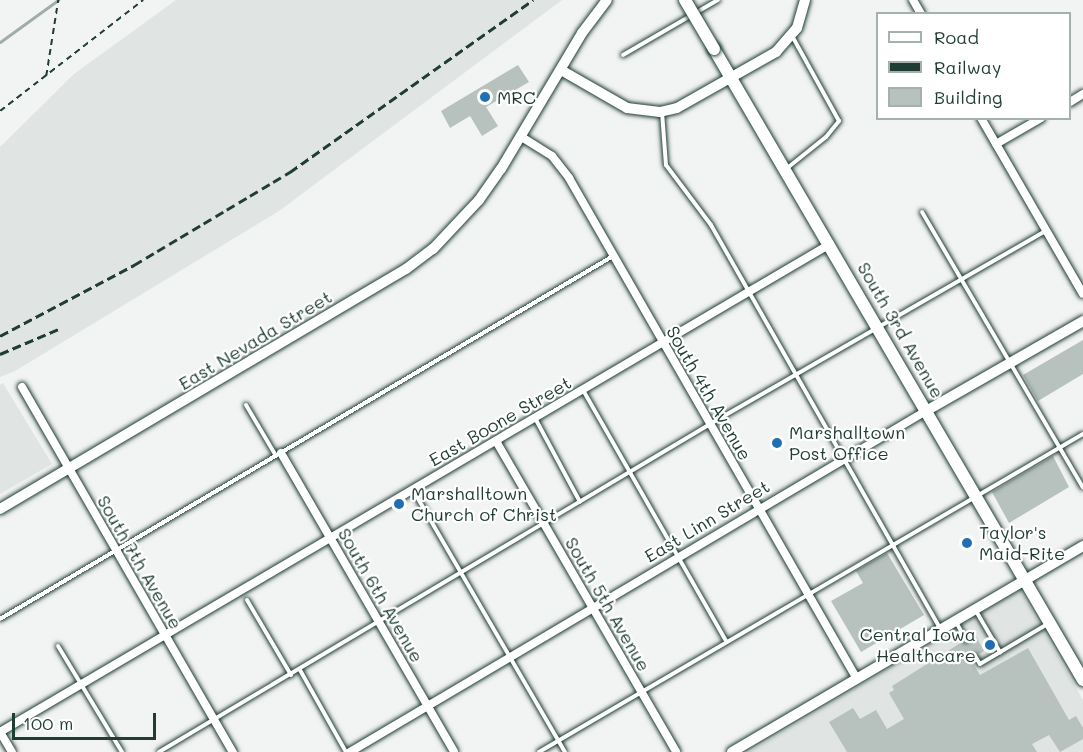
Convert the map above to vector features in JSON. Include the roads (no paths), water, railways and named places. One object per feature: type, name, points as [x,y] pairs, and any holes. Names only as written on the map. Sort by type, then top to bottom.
[{"type":"main road","name":"East Nevada Street","points":[[0,509],[406,269],[433,249],[457,226],[501,168],[582,33],[607,0]]},
{"type":"main road","name":"South 3rd Avenue","points":[[685,0],[830,244],[1049,623],[1078,660],[1083,680]]},
{"type":"main road","points":[[561,70],[627,108],[662,111],[686,104],[776,52],[792,35],[802,18],[805,0]]},
{"type":"main road","name":"East Linn Street","points":[[926,411],[1083,321]]},
{"type":"main road","points":[[732,752],[1025,580],[1082,550]]},
{"type":"street","points":[[982,120],[1083,294]]},
{"type":"street","points":[[996,144],[1038,120]]},
{"type":"street","name":"South 4th Avenue","points":[[520,136],[552,156],[570,178],[857,679]]},
{"type":"street","name":"East Boone Street","points":[[0,732],[830,244]]},
{"type":"street","name":"South 7th Avenue","points":[[22,387],[233,752]]},
{"type":"street","name":"East Linn Street","points":[[348,752],[926,411]]},
{"type":"street","name":"South 5th Avenue","points":[[496,441],[676,752]]},
{"type":"street","name":"South 6th Avenue","points":[[279,454],[331,538],[454,752]]},
{"type":"street","points":[[0,732],[12,752]]},
{"type":"lane","points":[[623,55],[718,0]]},
{"type":"lane","points":[[786,170],[836,128],[839,121],[792,35]]},
{"type":"lane","points":[[662,111],[666,165],[711,225],[747,292],[941,629]]},
{"type":"lane","points":[[922,212],[1083,486]]},
{"type":"lane","points":[[159,752],[710,424],[1046,230]]},
{"type":"lane","points":[[0,620],[614,256]]},
{"type":"lane","points":[[582,390],[727,642]]},
{"type":"lane","points":[[246,405],[279,454]]},
{"type":"lane","points":[[534,418],[580,502]]},
{"type":"lane","points":[[539,752],[1083,434]]},
{"type":"lane","points":[[412,490],[565,752]]},
{"type":"lane","points":[[247,600],[291,675]]},
{"type":"lane","points":[[975,609],[1000,652]]},
{"type":"lane","points":[[955,621],[966,640]]},
{"type":"lane","points":[[975,656],[980,664],[1049,623]]},
{"type":"lane","points":[[58,646],[122,752]]},
{"type":"lane","points":[[300,669],[348,752]]},
{"type":"waterway","points":[[0,42],[58,0]]},
{"type":"railway","points":[[0,336],[134,265],[290,172],[533,0]]},
{"type":"railway","points":[[0,354],[59,329]]},
{"type":"place","name":"MRC","points":[[485,97]]},
{"type":"place","name":"Marshalltown Post Office","points":[[777,443]]},
{"type":"place","name":"Marshalltown Church of Christ","points":[[399,504]]},
{"type":"place","name":"Taylor's Maid-Rite","points":[[967,543]]},
{"type":"place","name":"Central Iowa Healthcare","points":[[990,645]]}]
